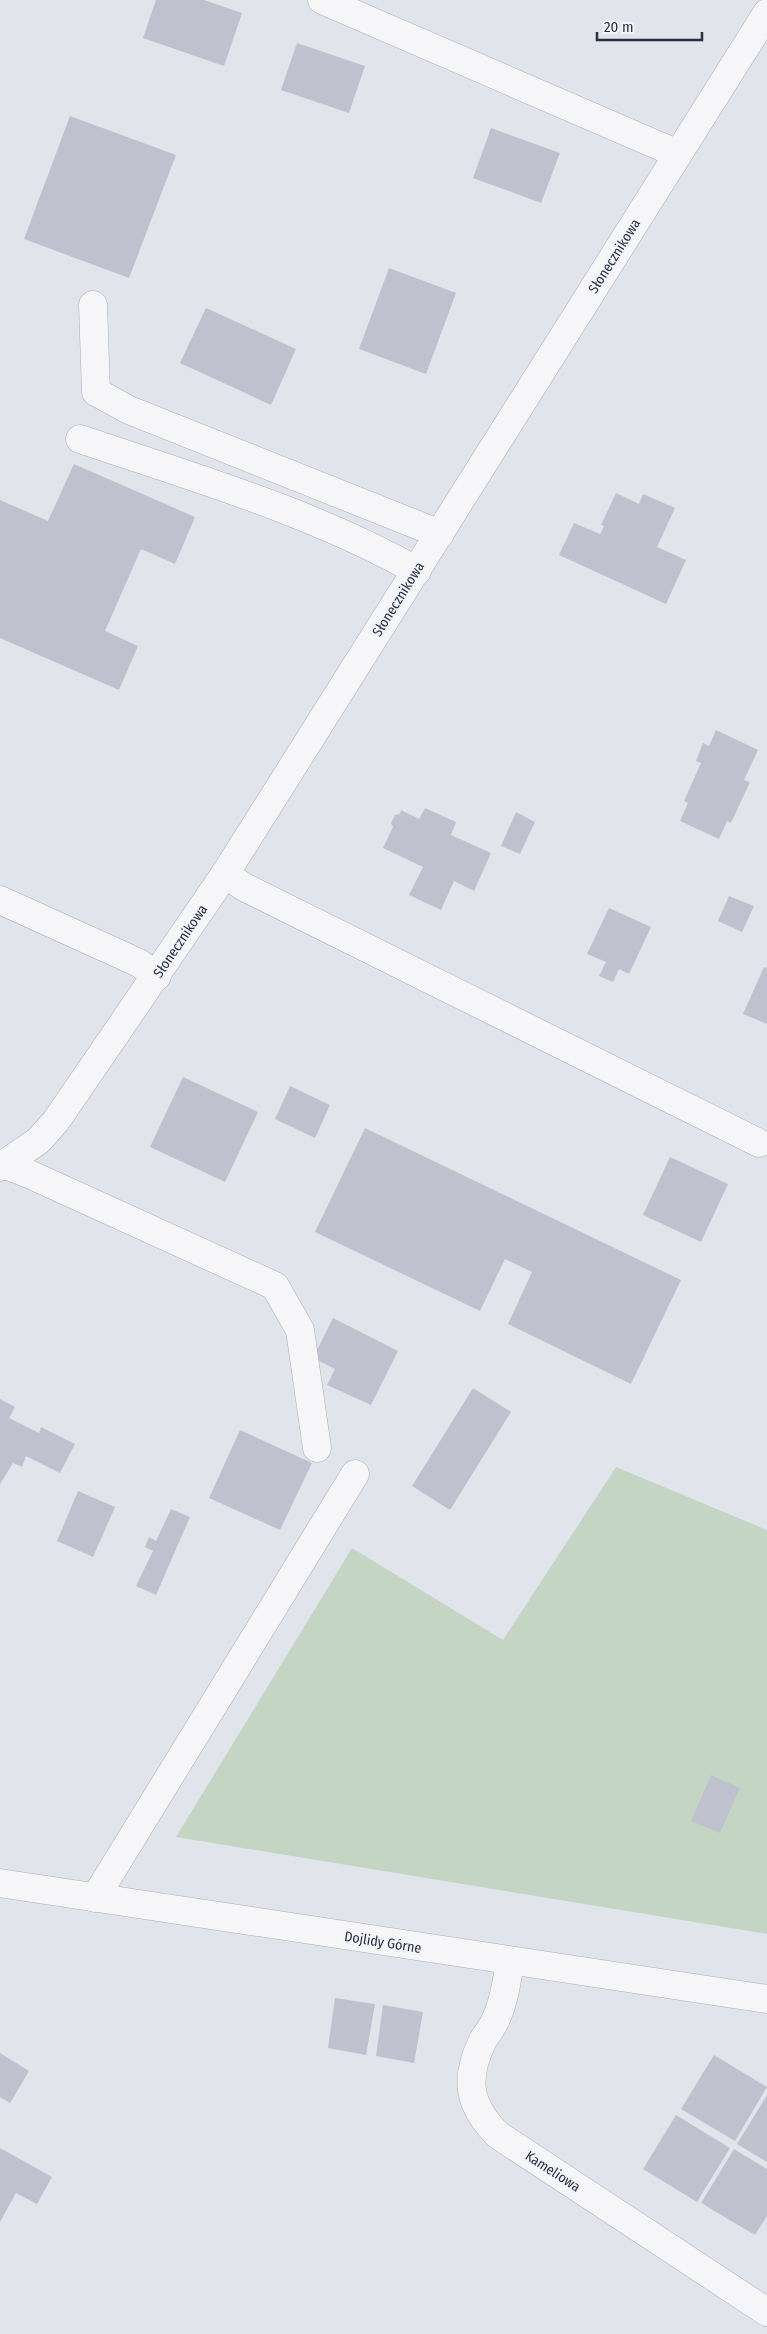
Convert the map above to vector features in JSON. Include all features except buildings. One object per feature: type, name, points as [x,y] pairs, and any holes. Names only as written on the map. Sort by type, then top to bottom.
[{"type":"street","points":[[322,0],[678,154]]},
{"type":"street","name":"Słonecznikowa","points":[[2,1166],[38,1141],[56,1121],[225,874],[767,13]]},
{"type":"street","points":[[93,305],[96,392],[129,410],[440,534]]},
{"type":"street","points":[[80,439],[261,501],[380,551],[417,570]]},
{"type":"street","points":[[225,874],[253,891],[759,1143]]},
{"type":"street","points":[[0,900],[139,963],[157,976]]},
{"type":"street","points":[[2,1166],[29,1174],[275,1286],[300,1330],[316,1448]]},
{"type":"street","points":[[95,1898],[355,1474]]},
{"type":"street","name":"Dojlidy Górne","points":[[0,1883],[767,1999]]},
{"type":"street","name":"Kameliowa","points":[[510,1961],[501,2004],[474,2062],[472,2076],[476,2108],[485,2122],[498,2135],[767,2312]]},
{"type":"green space","points":[[616,1467],[767,1530],[767,1934],[176,1837],[352,1548],[503,1640]]}]
